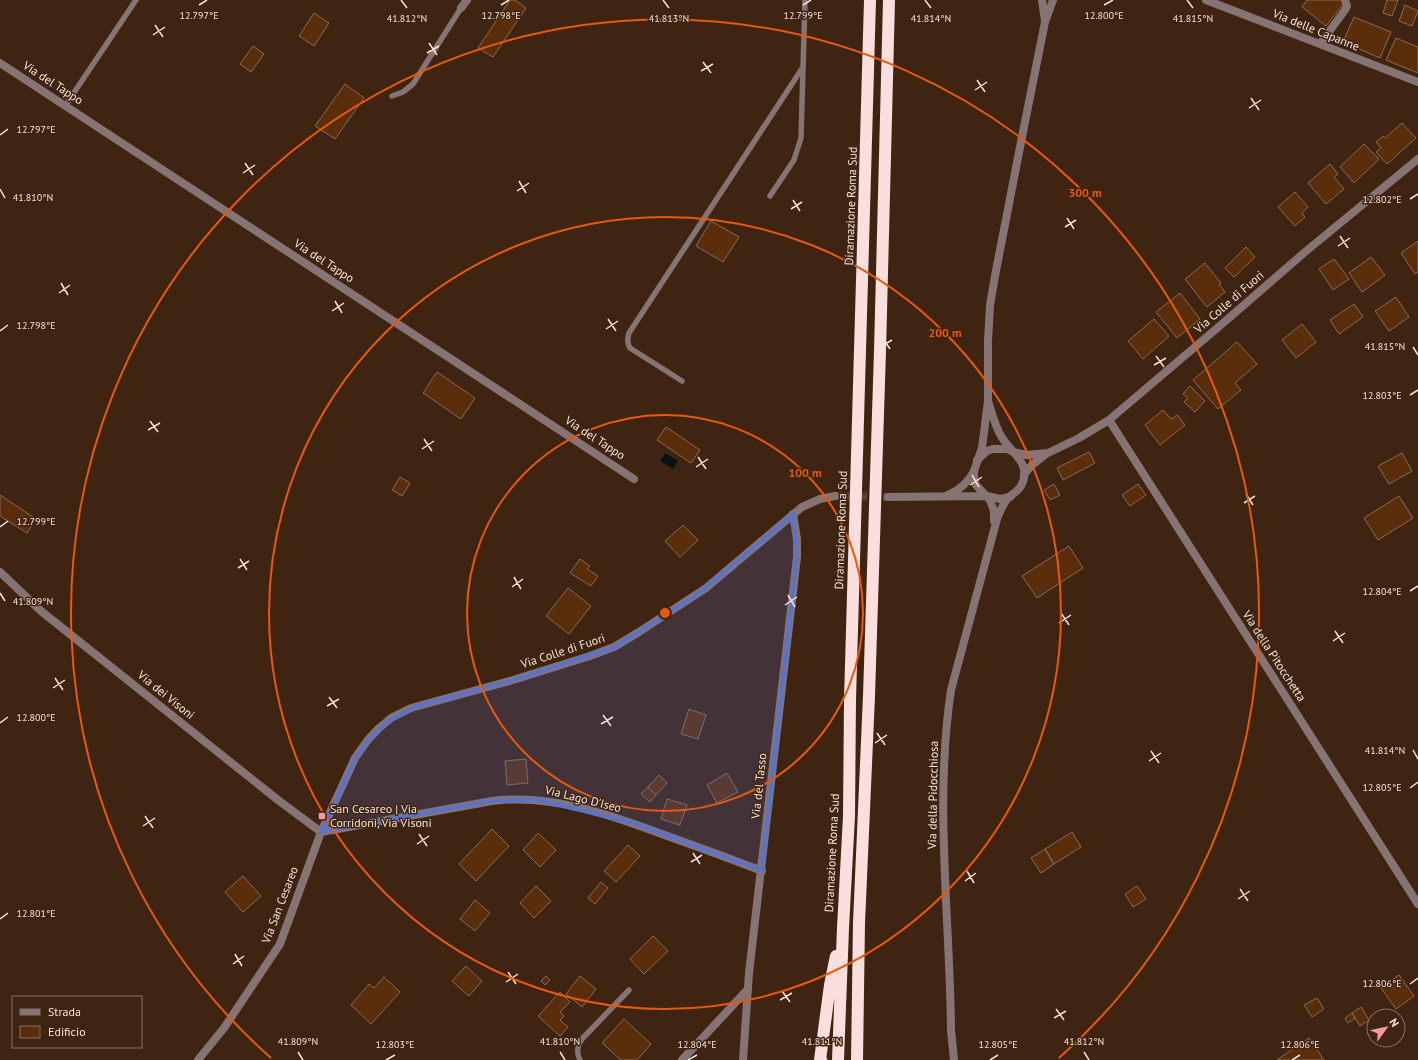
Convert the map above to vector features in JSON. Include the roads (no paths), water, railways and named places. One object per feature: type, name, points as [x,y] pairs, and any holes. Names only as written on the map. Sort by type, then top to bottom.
[{"type":"highway","name":"Diramazione Roma Sud","points":[[838,1060],[849,816],[870,0]]},
{"type":"highway","points":[[857,1060],[859,923],[869,688],[880,352],[889,0]]},
{"type":"highway","points":[[820,1060],[830,985],[843,928]]},
{"type":"street","points":[[462,8],[467,0]]},
{"type":"street","points":[[1042,0],[1046,22]]},
{"type":"street","points":[[986,496],[976,485],[974,471],[982,448],[988,401],[988,336],[992,294],[1046,22],[1053,0]]},
{"type":"street","name":"Via delle Capanne","points":[[1206,0],[1418,82]]},
{"type":"street","points":[[1320,44],[1345,10],[1347,6],[1346,0]]},
{"type":"street","name":"Via del Tappo","points":[[0,63],[634,479]]},
{"type":"street","name":"Via Colle di Fuori","points":[[1013,452],[1031,455],[1048,452],[1079,438],[1109,420],[1305,252],[1418,159]]},
{"type":"street","points":[[888,497],[986,496],[1000,499],[1010,496],[1019,490],[1022,485],[1024,474],[1021,462],[1000,435],[988,401]]},
{"type":"street","name":"Via della Pitocchetta","points":[[1109,420],[1418,904]]},
{"type":"street","points":[[977,461],[987,451],[993,449],[1007,449],[1013,452]]},
{"type":"street","name":"Via Colle di Fuori","points":[[1024,474],[1032,465],[1048,452]]},
{"type":"street","points":[[943,496],[961,488],[974,471]]},
{"type":"street","name":"Via Colle di Fuori","points":[[321,832],[355,758],[367,741],[389,720],[401,712],[416,706],[513,680],[614,647],[706,588],[735,565],[793,514],[814,501],[836,496]]},
{"type":"street","name":"Via della Pidocchiosa","points":[[986,496],[990,500],[994,511],[992,536]]},
{"type":"street","name":"Via della Pidocchiosa","points":[[954,1060],[951,1030],[943,819],[946,740],[951,690],[992,536],[1000,511],[1010,496]]},
{"type":"street","name":"Via del Tasso","points":[[743,1060],[748,989],[797,557],[797,539],[793,514]]},
{"type":"street","name":"Via dei Visoni","points":[[0,572],[41,611],[278,800],[321,832]]},
{"type":"street","name":"Via Lago D'Iseo","points":[[321,832],[492,801],[518,799],[537,800],[560,803],[635,824],[762,871]]},
{"type":"street","name":"Via San Cesareo","points":[[198,1060],[224,1028],[280,944],[321,832]]},
{"type":"street","points":[[682,1060],[748,989]]},
{"type":"lane","points":[[65,106],[136,0]]},
{"type":"lane","points":[[770,196],[794,160],[802,138],[805,0]]},
{"type":"lane","points":[[392,96],[403,92],[413,84],[462,8]]},
{"type":"lane","points":[[682,382],[630,348],[627,339],[629,333],[803,68]]},
{"type":"lane","points":[[580,1060],[577,1052],[582,1039],[629,990]]},
{"type":"tunnel","points":[[835,496],[888,497]]},
{"type":"place","name":"San Cesareo | Via Corridoni, Via Visoni","points":[[322,816]]}]
